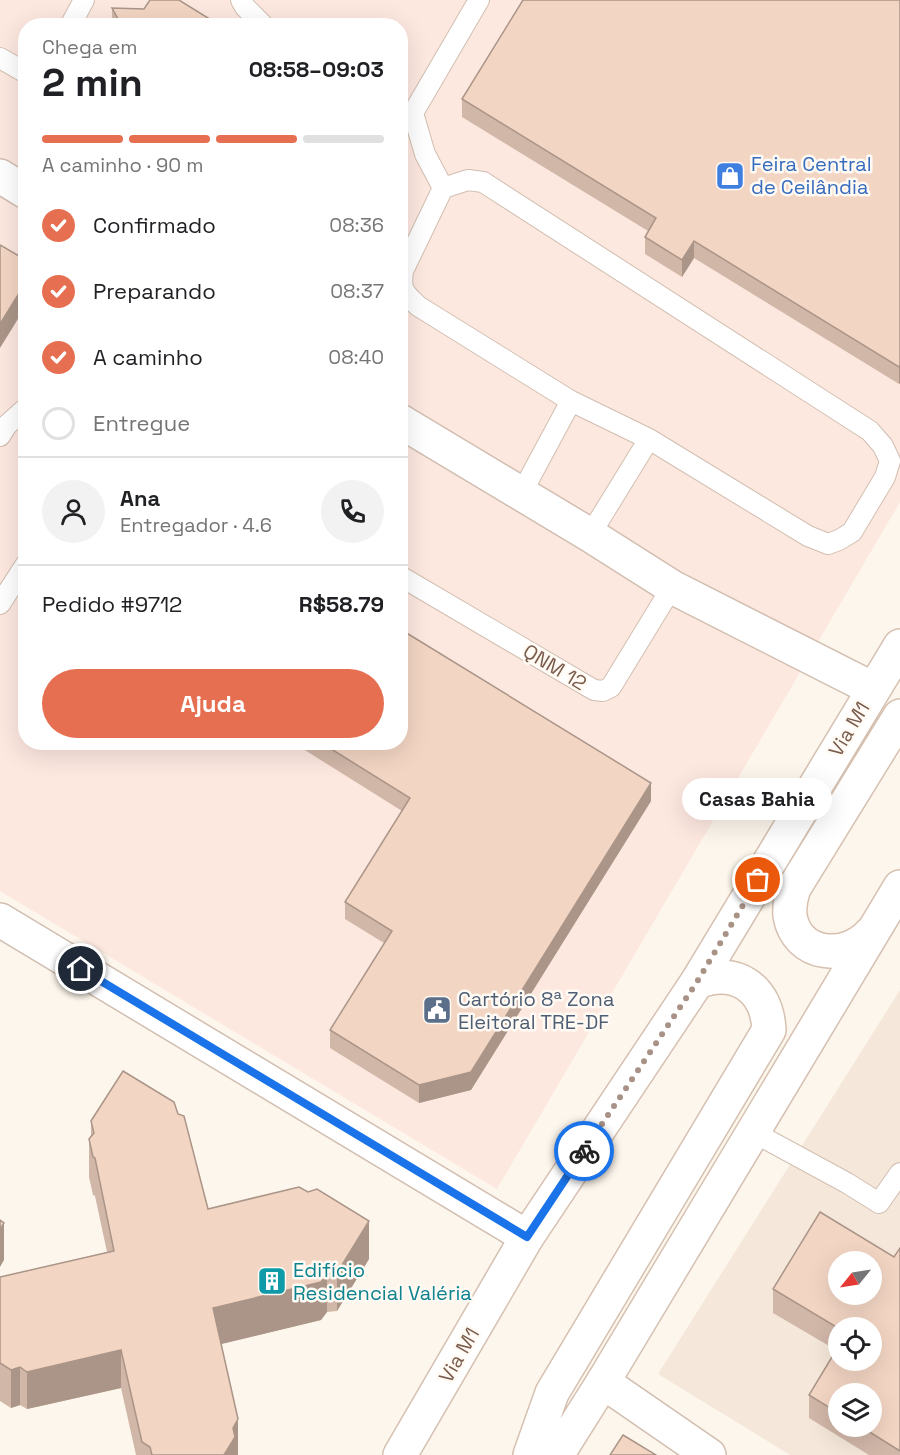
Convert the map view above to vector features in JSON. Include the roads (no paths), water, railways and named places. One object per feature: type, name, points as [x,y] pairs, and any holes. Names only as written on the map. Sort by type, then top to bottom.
[{"type":"main road","points":[[0,176],[18,187]]},
{"type":"main road","points":[[408,426],[590,535],[672,588],[873,689]]},
{"type":"main road","name":"Via M1","points":[[400,1455],[527,1237],[697,982],[900,646]]},
{"type":"main road","points":[[873,930],[862,942],[848,950],[833,952],[817,948],[804,940],[794,927],[790,915],[790,901],[794,888],[900,716]]},
{"type":"main road","points":[[557,1455],[900,887]]},
{"type":"main road","points":[[0,920],[527,1237]]},
{"type":"main road","points":[[530,1455],[552,1393],[769,1030],[765,1007],[750,986],[724,976],[710,977],[697,982]]},
{"type":"main road","points":[[603,1382],[709,1455]]},
{"type":"lane","points":[[74,18],[84,0]]},
{"type":"lane","points":[[241,0],[256,18]]},
{"type":"lane","points":[[408,108],[478,0]]},
{"type":"lane","points":[[0,58],[18,69]]},
{"type":"lane","points":[[408,112],[425,154],[443,188]]},
{"type":"lane","points":[[408,261],[443,188],[468,180],[483,182],[870,431],[883,446],[890,461],[885,477],[852,532],[828,544],[808,536],[649,440],[571,401],[418,306],[408,296]]},
{"type":"lane","points":[[521,494],[571,401]]},
{"type":"lane","points":[[0,436],[7,424],[18,415]]},
{"type":"lane","points":[[590,535],[649,440]]},
{"type":"lane","points":[[0,604],[18,576]]},
{"type":"lane","name":"QNM 12","points":[[408,581],[594,690],[603,691],[611,687],[672,588]]},
{"type":"lane","points":[[753,1132],[879,1203],[900,1173]]},
{"type":"place","name":"Feira Central de Ceilândia","points":[[730,176]]},
{"type":"place","name":"Casas Bahia","points":[[758,880]]},
{"type":"place","name":"Cartório 8ª Zona Eleitoral TRE-DF","points":[[437,1010]]},
{"type":"place","name":"Edifício Residencial Valéria","points":[[272,1281]]}]
